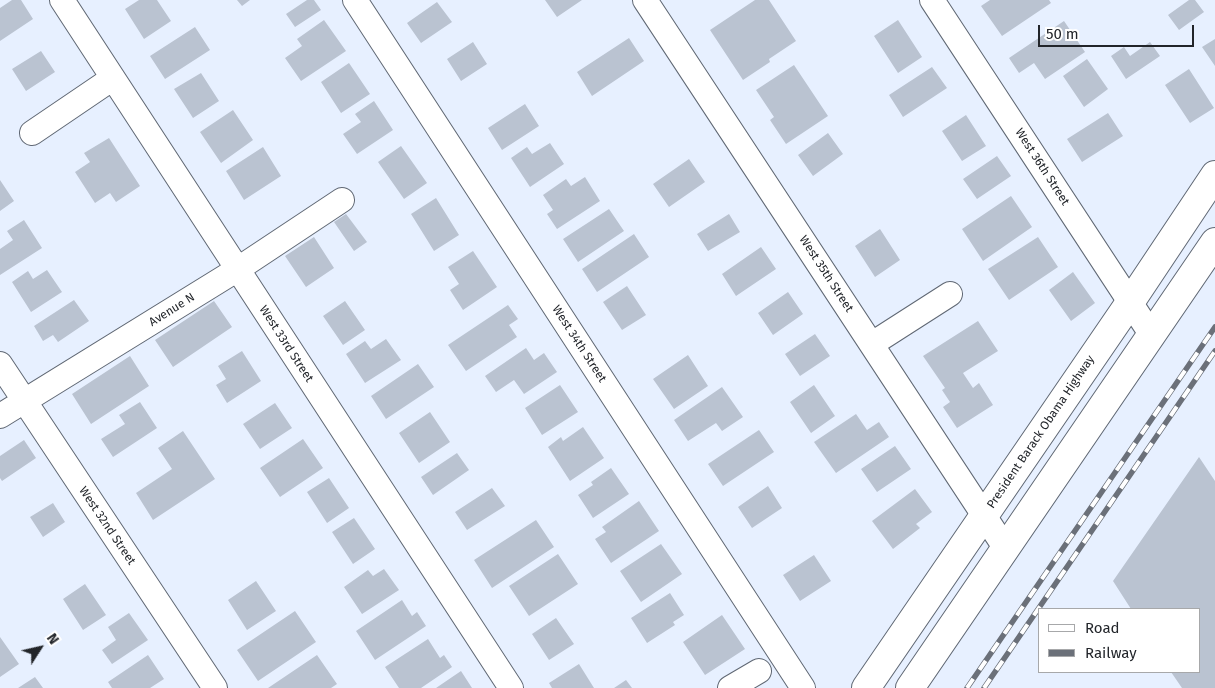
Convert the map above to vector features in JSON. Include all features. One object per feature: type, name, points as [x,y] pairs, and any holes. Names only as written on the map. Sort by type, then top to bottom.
[{"type":"main road","name":"President Barack Obama Highway","points":[[866,688],[1131,301],[1215,174]]},
{"type":"main road","points":[[910,688],[1215,242]]},
{"type":"street","name":"West 33rd Street","points":[[62,0],[511,688]]},
{"type":"street","name":"West 34th Street","points":[[355,0],[803,688]]},
{"type":"street","name":"West 35th Street","points":[[645,0],[1006,549]]},
{"type":"street","name":"West 36th Street","points":[[932,0],[1151,334]]},
{"type":"street","points":[[32,133],[113,78]]},
{"type":"street","name":"Avenue N","points":[[0,416],[238,269],[342,200]]},
{"type":"street","points":[[872,344],[950,294]]},
{"type":"street","name":"West 32nd Street","points":[[0,364],[215,688]]},
{"type":"street","points":[[730,688],[759,671]]},
{"type":"building","points":[[12,0],[21,0],[33,19],[0,41],[0,8]]},
{"type":"building","points":[[139,0],[157,0],[171,21],[144,39],[125,9]]},
{"type":"building","points":[[237,0],[250,0],[242,6]]},
{"type":"building","points":[[307,0],[314,0],[321,10],[295,27],[286,14]]},
{"type":"building","points":[[545,0],[582,0],[557,17]]},
{"type":"building","points":[[755,0],[769,0],[796,41],[769,59],[770,62],[743,80],[710,30]]},
{"type":"building","points":[[990,0],[1049,0],[1051,3],[1002,36],[981,6]]},
{"type":"building","points":[[1189,0],[1195,0],[1204,12],[1179,30],[1168,15]]},
{"type":"building","points":[[437,2],[452,22],[421,43],[407,23]]},
{"type":"building","points":[[324,20],[346,51],[301,81],[285,58],[302,46],[297,39]]},
{"type":"building","points":[[898,20],[922,57],[898,73],[874,36]]},
{"type":"building","points":[[1064,21],[1085,52],[1045,79],[1034,63],[1019,73],[1009,58]]},
{"type":"building","points":[[195,27],[210,50],[165,79],[150,56]]},
{"type":"building","points":[[629,38],[644,61],[592,96],[577,72]]},
{"type":"building","points":[[1215,39],[1215,66],[1202,47]]},
{"type":"building","points":[[473,42],[487,64],[461,81],[447,59]]},
{"type":"building","points":[[1150,42],[1160,56],[1126,79],[1111,56],[1124,47],[1130,56]]},
{"type":"building","points":[[41,51],[55,72],[26,91],[12,69]]},
{"type":"building","points":[[1087,59],[1108,89],[1084,107],[1063,76]]},
{"type":"building","points":[[349,63],[370,94],[341,113],[321,82]]},
{"type":"building","points":[[794,65],[828,116],[786,144],[770,120],[774,117],[756,90]]},
{"type":"building","points":[[932,67],[947,88],[903,117],[889,95]]},
{"type":"building","points":[[1189,69],[1214,108],[1190,123],[1165,85]]},
{"type":"building","points":[[201,73],[219,101],[193,118],[174,89]]},
{"type":"building","points":[[374,101],[393,130],[357,154],[343,134],[361,122],[355,114]]},
{"type":"building","points":[[525,104],[539,126],[502,150],[488,128]]},
{"type":"building","points":[[233,110],[253,140],[221,163],[200,132]]},
{"type":"building","points":[[1108,113],[1123,136],[1082,162],[1067,139]]},
{"type":"building","points":[[966,115],[986,146],[962,161],[942,131]]},
{"type":"building","points":[[828,133],[843,154],[813,176],[798,155]]},
{"type":"building","points":[[109,138],[140,186],[116,202],[110,193],[95,203],[75,172],[90,162],[84,153]]},
{"type":"building","points":[[550,143],[564,164],[530,187],[511,158],[527,147],[532,154]]},
{"type":"building","points":[[401,146],[427,183],[404,199],[378,162]]},
{"type":"building","points":[[263,147],[281,176],[244,200],[226,171]]},
{"type":"building","points":[[997,156],[1011,176],[977,199],[963,179]]},
{"type":"building","points":[[689,159],[705,182],[669,207],[653,184]]},
{"type":"building","points":[[585,177],[600,201],[557,229],[547,214],[553,210],[543,195],[566,179],[571,186]]},
{"type":"building","points":[[0,180],[14,201],[0,211]]},
{"type":"building","points":[[1011,196],[1032,227],[983,261],[962,229]]},
{"type":"building","points":[[436,198],[459,235],[434,251],[411,214]]},
{"type":"building","points":[[609,209],[624,231],[578,262],[563,239]]},
{"type":"building","points":[[346,214],[367,242],[354,251],[334,222]]},
{"type":"building","points":[[729,214],[740,232],[708,251],[697,234]]},
{"type":"building","points":[[24,220],[42,248],[0,275],[0,249],[13,240],[7,231]]},
{"type":"building","points":[[880,229],[900,260],[875,277],[855,246]]},
{"type":"building","points":[[634,234],[649,257],[597,292],[582,269]]},
{"type":"building","points":[[314,237],[334,268],[306,287],[285,256]]},
{"type":"building","points":[[1038,237],[1058,267],[1009,300],[988,269]]},
{"type":"building","points":[[761,247],[776,269],[736,296],[722,274]]},
{"type":"building","points":[[473,251],[497,287],[463,310],[450,290],[459,284],[448,267]]},
{"type":"building","points":[[47,270],[62,292],[31,312],[12,282],[28,271],[33,279]]},
{"type":"building","points":[[1073,272],[1095,303],[1071,321],[1049,290]]},
{"type":"building","points":[[627,286],[646,315],[622,330],[603,302]]},
{"type":"building","points":[[788,292],[803,314],[773,335],[758,313]]},
{"type":"building","points":[[74,300],[89,321],[58,342],[53,335],[43,341],[34,326]]},
{"type":"building","points":[[214,301],[232,327],[173,367],[155,340]]},
{"type":"building","points":[[345,301],[365,330],[343,345],[323,316]]},
{"type":"building","points":[[508,305],[518,319],[509,325],[517,337],[466,371],[448,345]]},
{"type":"building","points":[[978,321],[998,351],[963,373],[973,388],[979,383],[993,405],[957,428],[943,407],[950,402],[942,390],[945,388],[923,356]]},
{"type":"building","points":[[815,334],[830,356],[800,376],[785,354]]},
{"type":"building","points":[[386,339],[401,360],[365,383],[346,354],[365,341],[371,349]]},
{"type":"building","points":[[526,348],[534,360],[544,353],[557,372],[524,394],[514,380],[496,392],[485,376]]},
{"type":"building","points":[[242,351],[261,381],[227,403],[216,385],[226,379],[218,366]]},
{"type":"building","points":[[688,355],[708,386],[674,409],[653,379]]},
{"type":"building","points":[[130,356],[149,386],[91,424],[72,394]]},
{"type":"building","points":[[418,364],[434,387],[386,419],[371,396]]},
{"type":"building","points":[[560,385],[578,412],[542,435],[525,408]]},
{"type":"building","points":[[814,385],[835,416],[811,433],[790,402]]},
{"type":"building","points":[[722,387],[743,417],[722,431],[716,423],[688,441],[674,420]]},
{"type":"building","points":[[140,402],[157,428],[113,457],[101,439],[125,424],[119,415]]},
{"type":"building","points":[[275,403],[292,428],[260,449],[243,424]]},
{"type":"building","points":[[430,412],[450,442],[419,463],[399,433]]},
{"type":"building","points":[[856,414],[867,430],[879,422],[889,437],[836,473],[814,442]]},
{"type":"building","points":[[583,427],[604,458],[570,481],[548,447],[561,437],[563,441]]},
{"type":"building","points":[[759,430],[774,452],[723,486],[708,464]]},
{"type":"building","points":[[183,431],[215,479],[153,520],[136,493],[172,469],[158,448]]},
{"type":"building","points":[[303,439],[323,468],[280,497],[260,468]]},
{"type":"building","points":[[24,440],[36,458],[2,481],[0,478],[0,456]]},
{"type":"building","points":[[895,446],[911,469],[877,492],[861,469]]},
{"type":"building","points":[[457,453],[469,470],[433,495],[421,477]]},
{"type":"building","points":[[1199,457],[1215,481],[1215,688],[1182,688],[1172,673],[1200,673],[1200,608],[1130,608],[1113,581]]},
{"type":"building","points":[[611,468],[629,494],[593,518],[578,495],[593,485],[591,482]]},
{"type":"building","points":[[329,478],[349,508],[327,523],[307,492]]},
{"type":"building","points":[[768,486],[782,508],[752,528],[738,507]]},
{"type":"building","points":[[492,488],[505,506],[467,530],[455,512]]},
{"type":"building","points":[[915,489],[932,512],[916,524],[920,528],[893,549],[872,521]]},
{"type":"building","points":[[639,501],[659,531],[611,563],[595,539],[606,532],[602,527]]},
{"type":"building","points":[[53,503],[65,522],[43,537],[30,517]]},
{"type":"building","points":[[354,518],[375,549],[353,564],[332,532]]},
{"type":"building","points":[[536,520],[554,547],[492,588],[474,560]]},
{"type":"building","points":[[661,544],[682,574],[641,602],[620,571]]},
{"type":"building","points":[[558,554],[578,584],[529,616],[509,586]]},
{"type":"building","points":[[814,555],[831,581],[800,601],[783,575]]},
{"type":"building","points":[[384,569],[399,590],[362,614],[344,587],[368,570],[373,576]]},
{"type":"building","points":[[256,581],[276,611],[247,630],[228,600]]},
{"type":"building","points":[[85,584],[106,615],[83,630],[63,599]]},
{"type":"building","points":[[670,593],[684,615],[673,622],[675,625],[647,643],[631,618]]},
{"type":"building","points":[[402,600],[412,616],[417,612],[426,626],[375,660],[356,631]]},
{"type":"building","points":[[295,611],[316,642],[258,681],[237,650]]},
{"type":"building","points":[[129,613],[148,640],[112,664],[102,650],[116,640],[108,627]]},
{"type":"building","points":[[722,615],[745,649],[705,675],[683,642]]},
{"type":"building","points":[[556,618],[574,644],[549,660],[532,634]]},
{"type":"building","points":[[0,637],[19,664],[0,677]]},
{"type":"building","points":[[428,639],[440,658],[444,655],[452,667],[421,688],[399,688],[385,667]]},
{"type":"building","points":[[148,655],[164,679],[150,688],[112,688],[108,682]]},
{"type":"building","points":[[317,655],[337,684],[331,688],[268,688]]},
{"type":"building","points":[[579,664],[594,688],[552,688],[549,683]]},
{"type":"building","points":[[461,671],[472,688],[436,688]]},
{"type":"building","points":[[35,677],[43,688],[18,688]]},
{"type":"building","points":[[626,680],[632,688],[614,688]]},
{"type":"railway","points":[[967,688],[1215,327]]},
{"type":"railway","points":[[1039,608],[1215,351]]},
{"type":"railway","points":[[984,688],[1038,609]]}]
